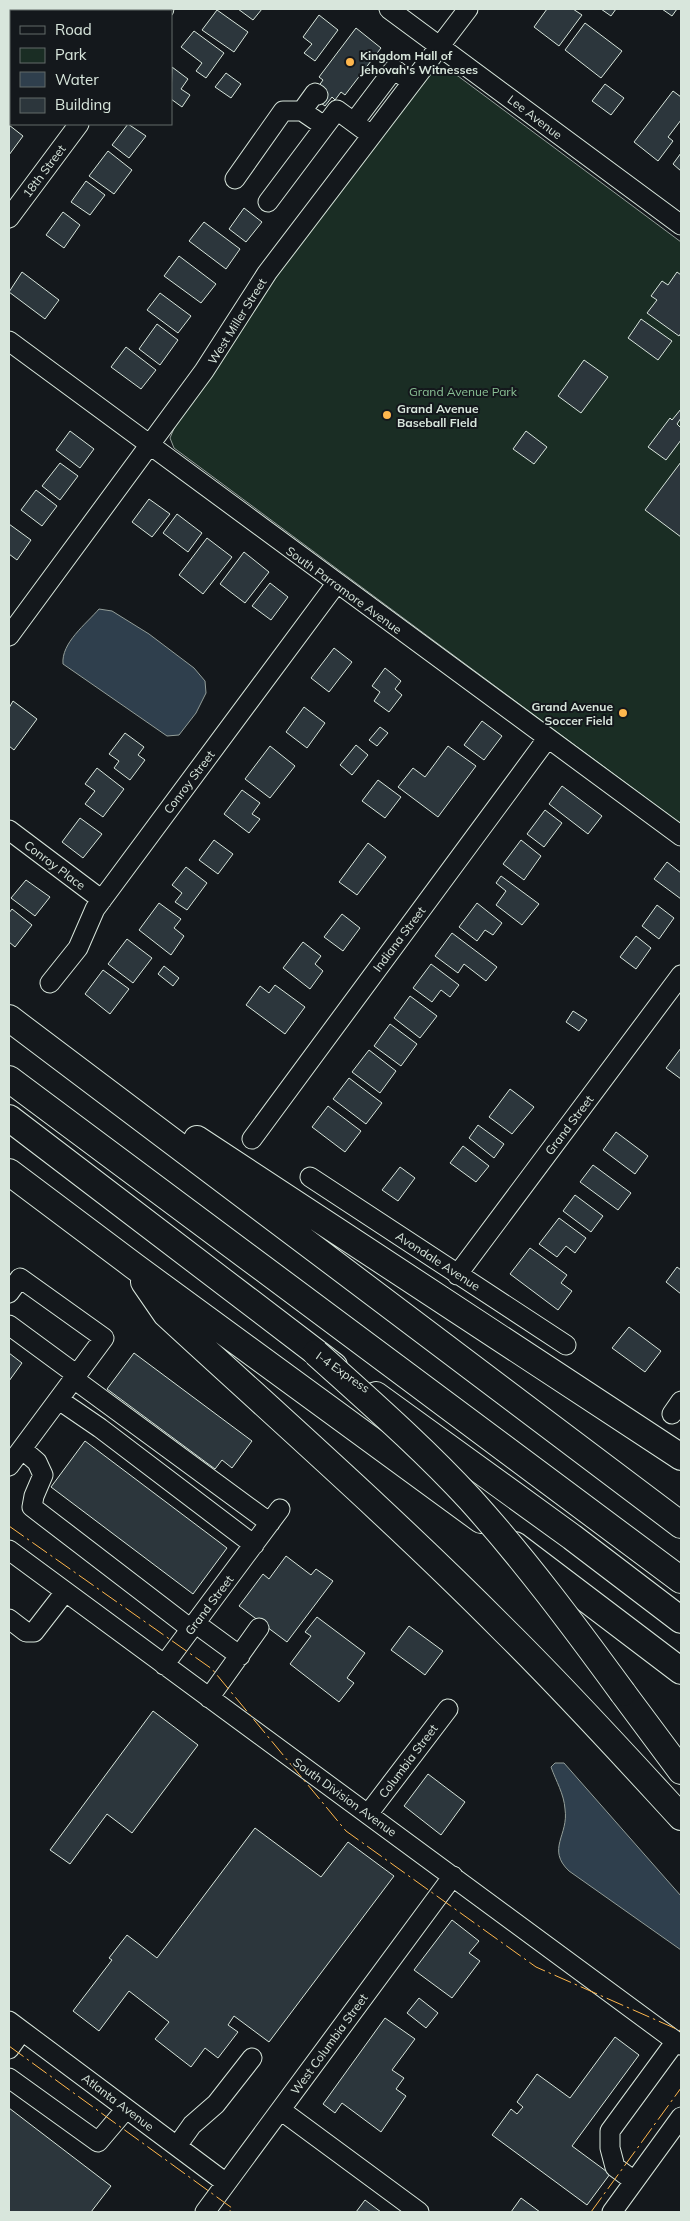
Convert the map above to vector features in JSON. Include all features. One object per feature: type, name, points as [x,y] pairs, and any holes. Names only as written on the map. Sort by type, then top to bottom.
[{"type":"highway","points":[[9,1013],[284,1198],[351,1240],[674,1454]]},
{"type":"highway","points":[[9,1018],[681,1525]]},
{"type":"highway","points":[[9,1079],[681,1580]]},
{"type":"highway","name":"I-4 Express","points":[[9,1118],[316,1353],[572,1537],[681,1620]]},
{"type":"highway","points":[[9,1172],[134,1266],[537,1561],[681,1671]]},
{"type":"highway","points":[[134,1266],[166,1314],[378,1508],[504,1630],[599,1726],[681,1817]]},
{"type":"highway","points":[[316,1353],[395,1424],[470,1499],[568,1617],[681,1771]]},
{"type":"street","name":"Lee Avenue","points":[[389,9],[681,225]]},
{"type":"street","name":"West Miller Street","points":[[9,636],[204,372],[267,273],[468,9]]},
{"type":"street","points":[[354,122],[394,69],[411,82]]},
{"type":"street","points":[[302,111],[315,93],[371,135]]},
{"type":"street","points":[[268,202],[324,126],[327,103]]},
{"type":"street","points":[[235,179],[283,111],[302,111],[324,126]]},
{"type":"street","name":"18th Street","points":[[9,218],[77,125]]},
{"type":"street","name":"South Parramore Avenue","points":[[9,341],[547,740],[681,836]]},
{"type":"street","name":"Conroy Street","points":[[50,983],[78,948],[95,909],[336,584]]},
{"type":"street","name":"Indiana Street","points":[[252,1139],[547,740]]},
{"type":"street","name":"Conroy Place","points":[[9,830],[102,900]]},
{"type":"street","name":"Grand Street","points":[[457,1274],[681,975]]},
{"type":"street","name":"Avondale Avenue","points":[[310,1177],[566,1345]]},
{"type":"street","points":[[9,1293],[20,1278],[104,1338],[9,1466]]},
{"type":"street","points":[[9,1324],[76,1377]]},
{"type":"street","name":"Grand Street","points":[[76,1377],[275,1516],[164,1665]]},
{"type":"street","points":[[59,1400],[100,1428],[254,1545]]},
{"type":"street","points":[[22,1449],[37,1462],[43,1475],[34,1496],[32,1507],[193,1626],[240,1656]]},
{"type":"street","name":"South Division Avenue","points":[[9,1550],[678,2043]]},
{"type":"street","points":[[9,1620],[26,1632],[34,1632],[65,1592]]},
{"type":"street","points":[[209,1698],[259,1628]]},
{"type":"street","name":"Columbia Street","points":[[368,1814],[448,1709]]},
{"type":"street","name":"West Columbia Street","points":[[205,2212],[282,2111],[453,1876]]},
{"type":"street","points":[[9,2049],[15,2026]]},
{"type":"street","name":"Atlanta Avenue","points":[[15,2026],[226,2184]]},
{"type":"street","points":[[634,2182],[615,2167],[610,2148],[610,2131],[678,2043]]},
{"type":"street","points":[[177,2146],[192,2125],[216,2104],[252,2058]]},
{"type":"street","points":[[9,2078],[98,2142],[126,2108]]},
{"type":"street","points":[[282,2111],[419,2212]]},
{"type":"street","points":[[622,2209],[634,2182],[681,2117]]},
{"type":"green space","name":"Grand Avenue Park","points":[[436,67],[458,76],[681,242],[681,824],[174,448],[170,438],[175,426],[274,280],[427,70]]},
{"type":"water","points":[[99,609],[112,611],[149,634],[194,668],[205,681],[206,693],[196,713],[179,735],[167,736],[63,664],[63,656],[70,641]]},
{"type":"water","points":[[555,1763],[564,1763],[681,1896],[681,1950],[569,1871],[562,1863],[559,1849],[564,1827],[565,1809],[551,1767]]},
{"type":"building","points":[[238,9],[262,9],[253,20]]},
{"type":"building","points":[[547,9],[573,9],[582,15],[559,46],[534,27]]},
{"type":"building","points":[[601,9],[616,9],[611,16]]},
{"type":"building","points":[[662,9],[677,9],[672,16]]},
{"type":"building","points":[[217,10],[248,32],[234,52],[202,30]]},
{"type":"building","points":[[319,15],[338,30],[315,61],[304,53],[312,44],[303,37]]},
{"type":"building","points":[[585,23],[622,51],[601,78],[565,50]]},
{"type":"building","name":"Kingdom Hall of Jehovah's Witnesses","points":[[356,28],[381,48],[345,95],[341,92],[335,100],[332,97],[325,106],[315,99],[318,87],[323,80],[319,77]]},
{"type":"building","points":[[194,31],[224,53],[206,78],[196,71],[202,63],[181,47]]},
{"type":"building","points":[[172,67],[188,79],[181,89],[190,95],[182,107],[172,100]]},
{"type":"building","points":[[226,73],[241,84],[231,98],[215,87]]},
{"type":"building","points":[[605,84],[624,98],[611,115],[592,101]]},
{"type":"building","points":[[673,91],[681,97],[681,120],[668,137],[673,141],[658,161],[634,142]]},
{"type":"building","points":[[9,125],[23,136],[9,155]]},
{"type":"building","points":[[127,125],[146,136],[129,158],[112,145]]},
{"type":"building","points":[[108,151],[132,170],[114,194],[89,176]]},
{"type":"building","points":[[681,153],[681,171],[673,164]]},
{"type":"building","points":[[86,181],[105,195],[90,215],[71,202]]},
{"type":"building","points":[[244,208],[262,222],[246,242],[229,229]]},
{"type":"building","points":[[63,212],[80,225],[64,248],[46,235]]},
{"type":"building","points":[[204,222],[240,249],[226,269],[189,241]]},
{"type":"building","points":[[179,256],[216,284],[201,303],[164,276]]},
{"type":"building","points":[[22,272],[59,300],[45,319],[9,292]]},
{"type":"building","points":[[677,272],[681,275],[681,333],[679,336],[647,313],[657,300],[651,296],[662,281],[668,285]]},
{"type":"building","points":[[160,293],[191,316],[178,333],[147,310]]},
{"type":"building","points":[[641,319],[672,341],[658,360],[628,338]]},
{"type":"building","points":[[157,324],[178,340],[160,365],[139,349]]},
{"type":"building","points":[[126,347],[156,370],[141,389],[111,367]]},
{"type":"building","points":[[584,360],[608,377],[581,413],[558,396]]},
{"type":"building","points":[[681,409],[681,418],[677,424],[681,428],[681,440],[666,460],[648,447],[670,418],[672,420]]},
{"type":"building","points":[[70,431],[94,449],[80,468],[56,450]]},
{"type":"building","points":[[526,431],[547,447],[534,464],[513,449]]},
{"type":"building","points":[[681,462],[681,537],[645,510]]},
{"type":"building","points":[[60,463],[78,476],[60,500],[42,486]]},
{"type":"building","points":[[36,490],[57,506],[42,526],[21,510]]},
{"type":"building","points":[[149,499],[170,514],[152,537],[132,522]]},
{"type":"building","points":[[177,514],[202,533],[188,552],[163,533]]},
{"type":"building","points":[[9,524],[31,540],[17,560],[9,554]]},
{"type":"building","points":[[207,538],[232,557],[203,594],[179,575]]},
{"type":"building","points":[[244,552],[269,572],[245,603],[220,584]]},
{"type":"building","points":[[270,583],[288,597],[271,620],[252,606]]},
{"type":"building","points":[[334,648],[352,662],[329,692],[311,678]]},
{"type":"building","points":[[385,668],[401,681],[395,689],[402,695],[389,712],[374,701],[380,692],[372,686]]},
{"type":"building","points":[[13,701],[37,719],[14,750],[9,746],[9,708]]},
{"type":"building","points":[[304,707],[325,723],[307,748],[286,732]]},
{"type":"building","points":[[482,721],[502,736],[484,760],[464,745]]},
{"type":"building","points":[[380,727],[388,733],[377,746],[369,740]]},
{"type":"building","points":[[125,733],[144,747],[138,755],[145,760],[130,780],[114,768],[119,761],[109,754]]},
{"type":"building","points":[[356,745],[368,755],[352,775],[340,765]]},
{"type":"building","points":[[270,746],[295,766],[270,798],[245,779]]},
{"type":"building","points":[[448,746],[476,766],[438,817],[398,787],[413,768],[425,777]]},
{"type":"building","points":[[97,768],[124,789],[103,817],[85,804],[95,791],[85,784]]},
{"type":"building","points":[[378,780],[401,797],[385,818],[362,801]]},
{"type":"building","points":[[562,786],[602,816],[588,834],[549,804]]},
{"type":"building","points":[[242,790],[260,803],[252,814],[260,819],[249,833],[224,814]]},
{"type":"building","points":[[545,810],[562,823],[544,847],[527,834]]},
{"type":"building","points":[[80,818],[102,834],[83,858],[62,842]]},
{"type":"building","points":[[214,840],[233,854],[218,874],[199,860]]},
{"type":"building","points":[[521,840],[541,856],[524,880],[503,864]]},
{"type":"building","points":[[368,843],[386,857],[357,895],[339,882]]},
{"type":"building","points":[[667,862],[681,873],[681,899],[654,879]]},
{"type":"building","points":[[186,867],[207,883],[187,910],[175,902],[182,893],[172,885]]},
{"type":"building","points":[[501,876],[539,904],[522,925],[496,905],[506,891],[496,883]]},
{"type":"building","points":[[26,880],[50,897],[35,916],[11,898]]},
{"type":"building","points":[[159,903],[181,919],[174,928],[184,936],[171,955],[139,930]]},
{"type":"building","points":[[477,903],[502,923],[493,935],[485,930],[477,941],[459,927]]},
{"type":"building","points":[[657,905],[674,918],[659,939],[642,926]]},
{"type":"building","points":[[12,909],[32,925],[15,947],[9,942],[9,913]]},
{"type":"building","points":[[342,914],[360,928],[343,951],[324,937]]},
{"type":"building","points":[[452,933],[497,967],[486,981],[464,964],[458,973],[435,956]]},
{"type":"building","points":[[636,936],[651,948],[636,969],[620,957]]},
{"type":"building","points":[[127,939],[152,958],[133,983],[108,964]]},
{"type":"building","points":[[303,942],[321,956],[315,964],[323,971],[310,989],[283,968]]},
{"type":"building","points":[[431,964],[459,985],[450,997],[441,990],[432,1002],[413,988]]},
{"type":"building","points":[[164,966],[179,978],[173,986],[158,974]]},
{"type":"building","points":[[103,970],[129,989],[110,1014],[85,994]]},
{"type":"building","points":[[275,985],[305,1007],[285,1034],[246,1005],[260,986],[269,993]]},
{"type":"building","points":[[410,996],[437,1016],[420,1038],[394,1018]]},
{"type":"building","points":[[573,1011],[587,1020],[579,1031],[566,1022]]},
{"type":"building","points":[[390,1024],[417,1044],[401,1066],[374,1046]]},
{"type":"building","points":[[681,1048],[681,1079],[666,1068]]},
{"type":"building","points":[[369,1050],[396,1071],[380,1093],[352,1072]]},
{"type":"building","points":[[349,1078],[382,1103],[366,1124],[333,1099]]},
{"type":"building","points":[[510,1089],[534,1107],[512,1134],[489,1117]]},
{"type":"building","points":[[328,1106],[361,1131],[345,1152],[312,1127]]},
{"type":"building","points":[[478,1125],[504,1144],[494,1158],[469,1138]]},
{"type":"building","points":[[616,1132],[648,1156],[635,1174],[603,1150]]},
{"type":"building","points":[[463,1146],[489,1166],[476,1182],[450,1163]]},
{"type":"building","points":[[593,1165],[631,1193],[618,1210],[580,1182]]},
{"type":"building","points":[[400,1167],[415,1178],[398,1201],[382,1190]]},
{"type":"building","points":[[575,1195],[603,1216],[591,1232],[563,1211]]},
{"type":"building","points":[[559,1218],[586,1238],[575,1253],[566,1246],[557,1257],[539,1244]]},
{"type":"building","points":[[530,1248],[567,1275],[561,1283],[572,1291],[558,1310],[510,1274]]},
{"type":"building","points":[[677,1267],[681,1270],[681,1294],[666,1282]]},
{"type":"building","points":[[629,1327],[661,1351],[645,1372],[612,1348]]},
{"type":"building","points":[[9,1353],[22,1363],[9,1381]]},
{"type":"building","points":[[134,1353],[252,1441],[232,1468],[222,1460],[215,1469],[107,1389]]},
{"type":"building","points":[[85,1441],[227,1548],[193,1594],[51,1487]]},
{"type":"building","points":[[286,1556],[311,1575],[316,1569],[333,1581],[287,1642],[239,1606],[263,1574],[269,1579]]},
{"type":"building","points":[[317,1617],[365,1653],[347,1678],[354,1683],[339,1702],[290,1664],[311,1636],[305,1632]]},
{"type":"building","points":[[409,1626],[443,1651],[425,1675],[391,1650]]},
{"type":"building","points":[[153,1711],[198,1745],[132,1833],[107,1814],[70,1864],[50,1850]]},
{"type":"building","points":[[428,1774],[465,1802],[441,1835],[404,1806]]},
{"type":"building","points":[[255,1828],[321,1877],[348,1842],[394,1876],[269,2042],[234,2016],[228,2025],[238,2032],[218,2058],[205,2048],[191,2067],[155,2039],[169,2022],[129,1991],[99,2031],[73,2011],[112,1960],[109,1958],[127,1935],[157,1958]]},
{"type":"building","points":[[452,1920],[479,1941],[469,1953],[480,1961],[452,1998],[414,1970]]},
{"type":"building","points":[[419,1998],[438,2013],[426,2028],[407,2013]]},
{"type":"building","points":[[385,2018],[415,2039],[392,2070],[404,2078],[396,2089],[406,2096],[381,2132],[342,2103],[335,2113],[323,2104]]},
{"type":"building","points":[[615,2037],[639,2055],[572,2146],[610,2174],[587,2205],[492,2135],[511,2109],[517,2114],[523,2107],[517,2102],[537,2074],[570,2098]]},
{"type":"building","points":[[9,2108],[111,2186],[91,2212],[9,2212]]},
{"type":"building","points":[[521,2198],[540,2212],[511,2212]]},
{"type":"building","points":[[365,2200],[381,2212],[356,2212]]},
{"type":"power","points":[[9,1526],[212,1669],[346,1831],[536,1967],[681,2031]]},
{"type":"power","points":[[9,2046],[232,2208],[229,2212]]},
{"type":"power","points":[[591,2212],[681,2088]]},
{"type":"place","name":"Kingdom Hall of Jehovah's Witnesses","points":[[350,62]]},
{"type":"place","name":"Grand Avenue Baseball FIeld","points":[[387,415]]},
{"type":"place","name":"Grand Avenue Soccer Field","points":[[623,713]]}]
